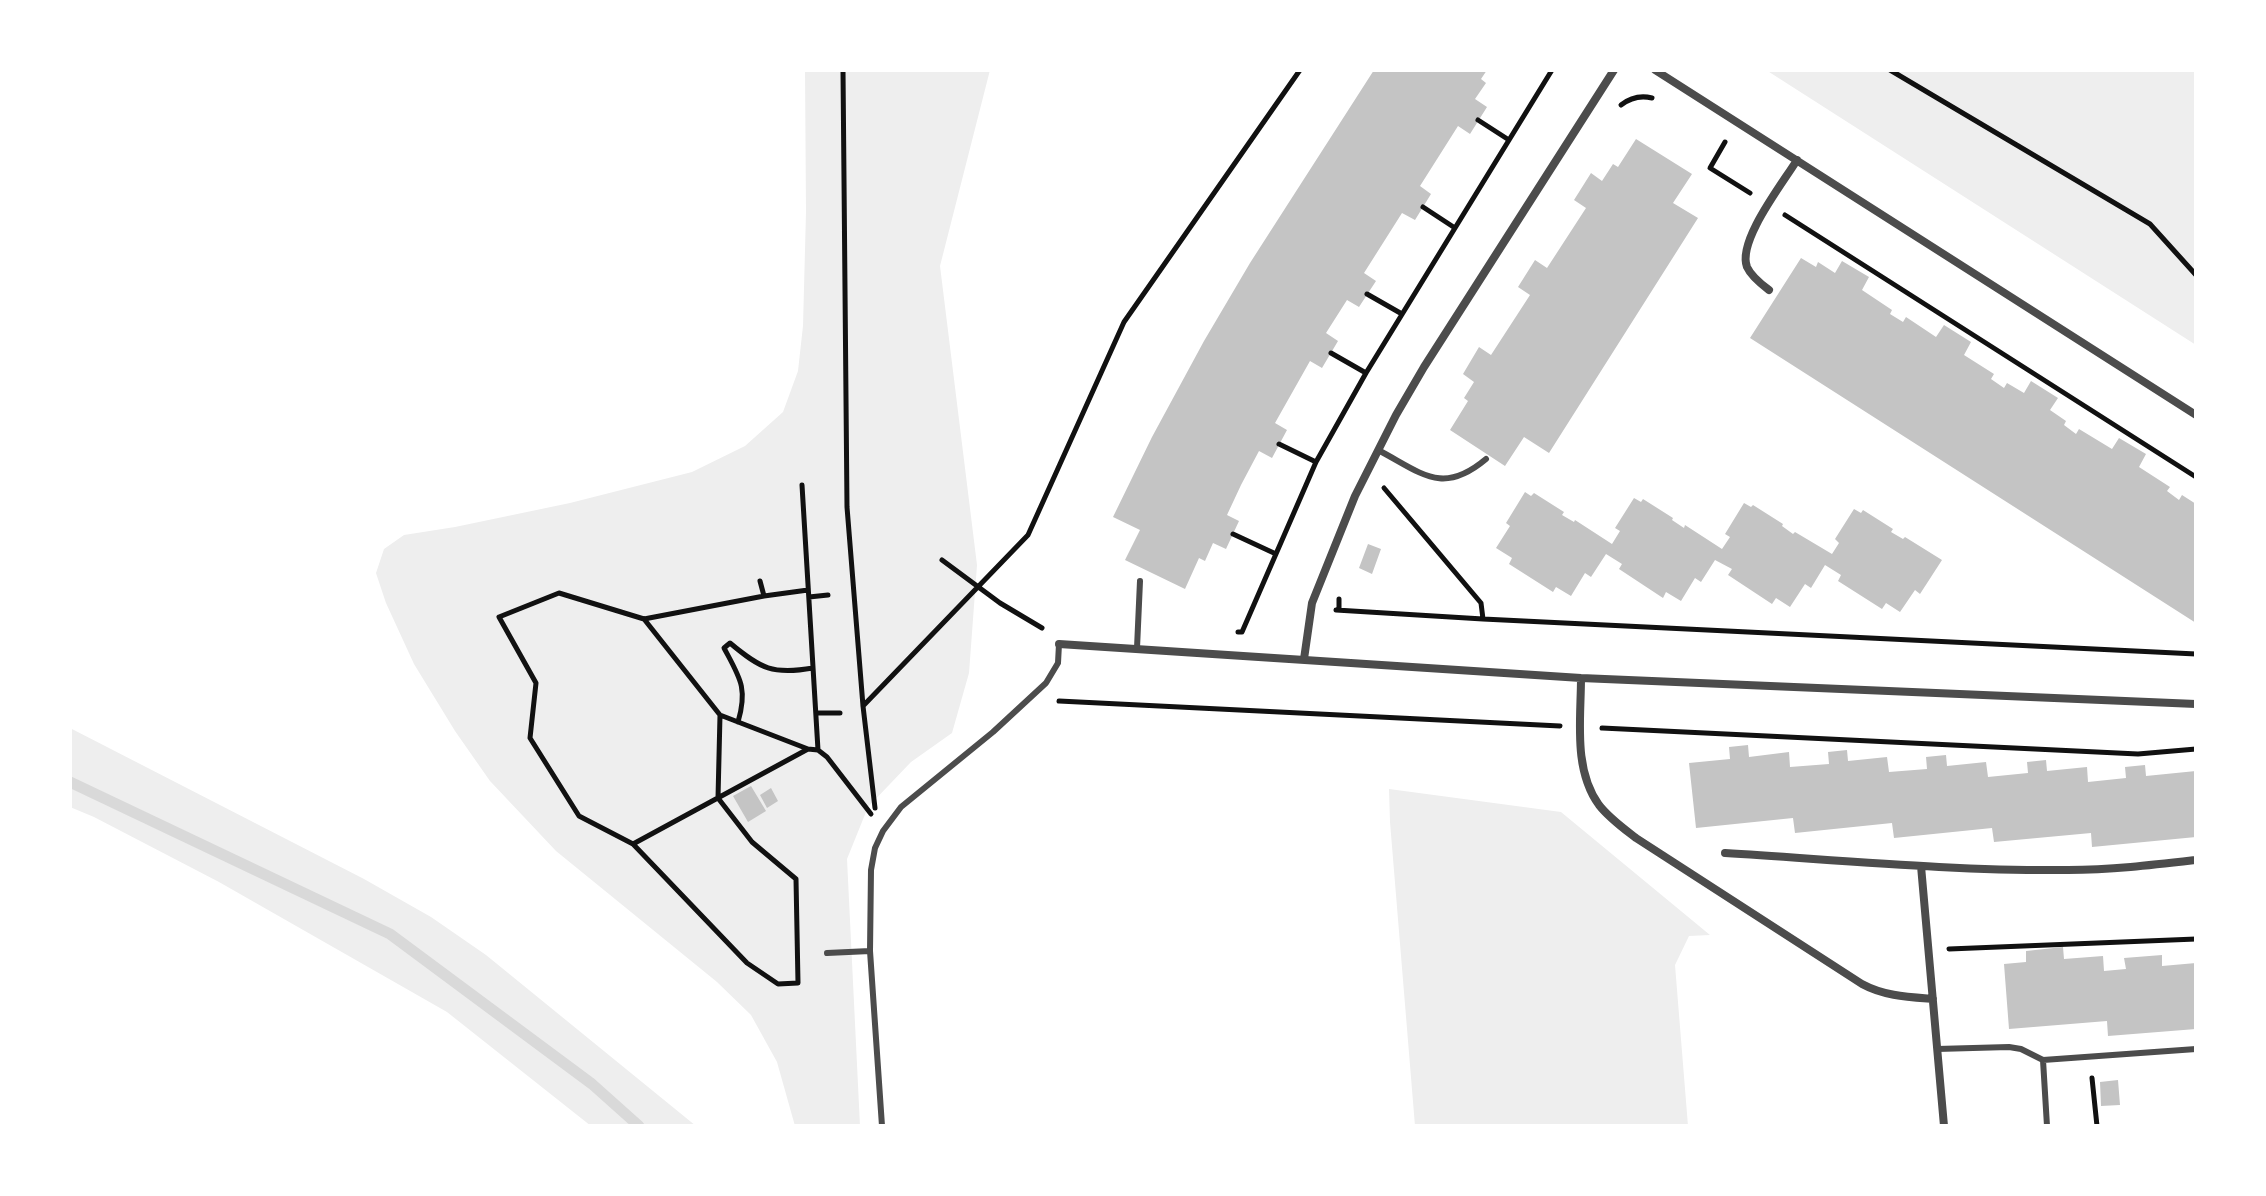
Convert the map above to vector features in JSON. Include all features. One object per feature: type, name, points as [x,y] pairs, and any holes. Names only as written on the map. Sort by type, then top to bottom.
[{"type":"street","points":[[1304,659],[1311,608],[1378,450],[1424,367],[1614,70]]},
{"type":"street","points":[[1655,70],[2196,415]]},
{"type":"street","points":[[1769,290],[1756,280],[1747,267],[1745,255],[1756,225],[1797,160]]},
{"type":"street","points":[[1059,644],[1581,678],[2196,704]]},
{"type":"street","points":[[1581,678],[1581,765],[1588,786],[1606,812],[1636,838],[1862,984],[1893,996],[1933,999]]},
{"type":"street","points":[[1725,853],[1921,866],[2067,871],[2196,860]]},
{"type":"street","points":[[1921,866],[1944,1126]]},
{"type":"lane","points":[[1378,450],[1440,479],[1458,478],[1486,459]]},
{"type":"lane","points":[[1137,648],[1140,581]]},
{"type":"lane","points":[[882,1126],[870,951],[871,870],[875,848],[901,807],[993,732],[1046,683],[1058,663],[1059,644]]},
{"type":"lane","points":[[827,953],[870,951]]},
{"type":"lane","points":[[1937,1049],[2009,1047],[2021,1049],[2043,1060],[2196,1049]]},
{"type":"lane","points":[[2043,1060],[2047,1126]]},
{"type":"path","points":[[644,619],[720,715],[808,749],[818,750],[827,757],[876,821],[847,507],[843,70]]},
{"type":"path","points":[[863,706],[1028,535],[1124,322],[1300,70]]},
{"type":"path","points":[[1227,631],[1242,632],[1316,462],[1366,373],[1552,70]]},
{"type":"path","points":[[1890,70],[2150,224],[2196,275]]},
{"type":"path","points":[[1617,108],[1637,97],[1648,96],[1659,100]]},
{"type":"path","points":[[1478,120],[1509,140]]},
{"type":"path","points":[[1712,133],[1726,142],[1710,168],[2196,477]]},
{"type":"path","points":[[1423,207],[1455,228]]},
{"type":"path","points":[[1367,294],[1402,314]]},
{"type":"path","points":[[1331,353],[1366,373]]},
{"type":"path","points":[[1279,444],[1316,462]]},
{"type":"path","points":[[1379,504],[1399,461]]},
{"type":"path","points":[[1368,469],[1481,603],[1483,619]]},
{"type":"path","points":[[802,485],[818,750]]},
{"type":"path","points":[[1233,534],[1276,554]]},
{"type":"path","points":[[942,560],[1000,603],[1042,628]]},
{"type":"path","points":[[760,581],[764,596]]},
{"type":"path","points":[[720,715],[718,798],[752,842],[796,879],[798,983],[778,984],[747,963],[633,844],[579,816],[530,738],[536,683],[499,617],[559,593],[644,619],[764,596],[828,595]]},
{"type":"path","points":[[1339,597],[1339,610]]},
{"type":"path","points":[[1311,608],[2196,654]]},
{"type":"path","points":[[738,722],[744,694],[740,677],[724,648],[730,643],[763,667],[780,671],[813,668]]},
{"type":"path","points":[[1028,699],[2138,754],[2196,749]]},
{"type":"path","points":[[816,713],[840,713]]},
{"type":"path","points":[[633,844],[808,749]]},
{"type":"path","points":[[1928,950],[2196,939]]},
{"type":"path","points":[[2090,1057],[2097,1126]]},
{"type":"shaded area","points":[[805,70],[990,70],[940,266],[977,565],[969,673],[952,733],[911,762],[868,807],[847,859],[860,1126],[795,1126],[777,1062],[751,1015],[717,982],[556,851],[490,781],[414,664],[376,573],[384,549],[404,535],[570,503],[692,472],[745,446],[783,412],[798,371],[803,326]]},
{"type":"shaded area","points":[[1766,70],[2196,70],[2196,345]]},
{"type":"shaded area","points":[[70,728],[364,879],[431,917],[486,955],[696,1126],[591,1126],[447,1012],[219,882],[70,807]]},
{"type":"shaded area","points":[[1389,789],[1561,812],[1710,935],[1689,936],[1675,965],[1688,1126],[1415,1126]]},
{"type":"building","points":[[1374,70],[1487,70],[1481,79],[1486,83],[1475,99],[1487,107],[1470,134],[1458,126],[1420,186],[1431,194],[1415,220],[1402,213],[1364,273],[1376,281],[1359,307],[1347,300],[1326,333],[1338,341],[1322,368],[1310,361],[1275,423],[1287,430],[1272,458],[1259,451],[1227,515],[1239,521],[1226,549],[1213,543],[1205,561],[1199,558],[1185,589],[1125,560],[1140,530],[1113,517],[1204,341],[1250,263]]},
{"type":"building","points":[[1636,139],[1692,174],[1673,203],[1698,218],[1549,453],[1524,437],[1505,466],[1450,430],[1468,401],[1464,398],[1474,382],[1463,374],[1479,347],[1491,355],[1530,295],[1518,287],[1535,260],[1547,268],[1586,208],[1574,200],[1591,173],[1602,181],[1613,164],[1618,167]]},
{"type":"building","points":[[1801,258],[1816,267],[1818,262],[1835,273],[1842,261],[1869,277],[1862,290],[1892,310],[1890,314],[1903,322],[1906,317],[1936,337],[1944,325],[1971,342],[1964,355],[1994,374],[1991,379],[2004,388],[2007,383],[2024,393],[2031,381],[2058,398],[2050,410],[2066,421],[2064,425],[2076,434],[2079,429],[2112,449],[2119,438],[2146,454],[2139,467],[2170,487],[2167,491],[2179,500],[2182,495],[2196,504],[2196,623],[1750,338]]},
{"type":"building","points":[[1525,492],[1531,496],[1534,493],[1564,512],[1562,515],[1612,544],[1620,531],[1615,528],[1634,498],[1641,502],[1643,499],[1684,528],[1685,525],[1722,549],[1730,537],[1725,534],[1744,503],[1753,505],[1793,534],[1795,532],[1832,554],[1839,543],[1835,539],[1854,509],[1861,513],[1863,510],[1893,529],[1891,532],[1942,560],[1920,594],[1915,590],[1900,612],[1886,603],[1882,609],[1838,581],[1841,575],[1825,565],[1811,588],[1805,584],[1790,607],[1776,598],[1772,604],[1728,575],[1732,569],[1715,560],[1701,582],[1695,578],[1681,601],[1666,592],[1663,598],[1619,569],[1622,564],[1606,554],[1591,577],[1585,573],[1571,596],[1556,587],[1553,592],[1509,564],[1512,558],[1496,548],[1510,526],[1506,523]]},
{"type":"building","points":[[1368,544],[1381,549],[1372,574],[1359,568]]},
{"type":"building","points":[[1748,745],[1749,757],[1789,752],[1790,767],[1829,764],[1828,752],[1847,750],[1848,761],[1887,757],[1889,772],[1927,769],[1926,757],[1946,755],[1947,766],[1986,762],[1988,777],[2028,773],[2027,762],[2046,760],[2047,771],[2087,767],[2088,782],[2126,778],[2125,767],[2145,765],[2146,776],[2196,771],[2196,837],[2092,847],[2091,833],[1994,842],[1992,828],[1894,838],[1892,823],[1795,833],[1793,818],[1696,828],[1689,763],[1730,759],[1729,747]]},
{"type":"building","points":[[751,786],[766,811],[748,822],[733,796]]},
{"type":"building","points":[[771,788],[778,801],[767,808],[760,795]]},
{"type":"building","points":[[2063,947],[2064,959],[2103,956],[2104,971],[2126,969],[2124,958],[2162,955],[2162,966],[2196,963],[2196,1029],[2108,1036],[2107,1021],[2009,1029],[2004,964],[2026,962],[2026,951]]},
{"type":"building","points":[[2118,1080],[2120,1105],[2101,1106],[2100,1082]]},
{"type":"waterway","points":[[70,782],[390,934],[592,1084],[639,1126]]}]
